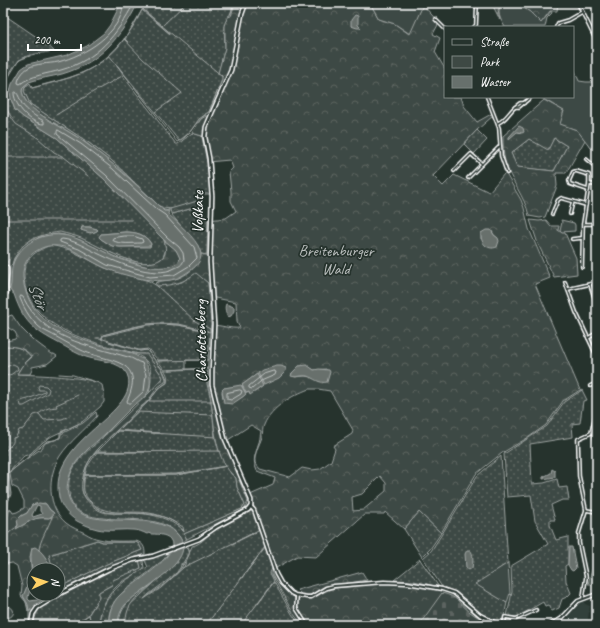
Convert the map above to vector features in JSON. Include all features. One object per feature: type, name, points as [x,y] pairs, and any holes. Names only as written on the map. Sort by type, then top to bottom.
[{"type":"main road","name":"Voßkate","points":[[212,291],[210,262],[212,196],[209,158],[205,134],[212,113],[231,70],[242,14],[246,3]]},
{"type":"main road","name":"Charlottenberg","points":[[212,291],[214,324],[212,385],[225,439],[242,482],[251,500],[251,507]]},
{"type":"main road","points":[[31,625],[33,614],[36,610],[41,605],[59,594],[109,569],[134,559],[153,556],[201,538],[216,527],[251,507]]},
{"type":"street","points":[[476,24],[477,3]]},
{"type":"street","points":[[578,3],[597,42]]},
{"type":"street","points":[[556,26],[558,22],[568,20],[582,12]]},
{"type":"street","points":[[435,19],[444,28]]},
{"type":"street","points":[[3,95],[7,85]]},
{"type":"street","points":[[487,98],[498,123],[501,156],[507,173]]},
{"type":"street","points":[[498,123],[504,120],[508,113],[515,107],[519,107],[530,98]]},
{"type":"street","points":[[468,178],[500,146]]},
{"type":"street","points":[[454,171],[471,154],[482,164]]},
{"type":"street","points":[[586,159],[597,168]]},
{"type":"street","points":[[582,267],[583,224],[589,184],[589,174],[576,171],[573,172],[569,181],[570,184],[588,190]]},
{"type":"street","points":[[589,184],[597,185]]},
{"type":"street","points":[[552,214],[559,199],[563,198],[586,205]]},
{"type":"street","points":[[570,214],[573,201]]},
{"type":"street","points":[[583,224],[597,224]]},
{"type":"street","points":[[572,239],[582,238]]},
{"type":"street","points":[[3,265],[7,267],[8,270],[6,291]]},
{"type":"street","points":[[565,282],[597,357]]},
{"type":"street","points":[[568,289],[597,282]]},
{"type":"street","points":[[590,284],[597,306]]},
{"type":"street","points":[[588,338],[597,333]]},
{"type":"street","points":[[590,386],[597,383]]},
{"type":"street","points":[[583,599],[586,577],[579,533],[586,510],[579,476],[578,439],[591,433],[597,409]]},
{"type":"street","points":[[251,507],[254,510],[276,574],[290,593],[298,596],[311,597],[326,588],[334,586],[384,582],[422,585],[450,591],[457,595],[480,615],[499,625]]},
{"type":"street","points":[[586,510],[597,512]]},
{"type":"street","points":[[560,625],[562,619],[575,604],[583,599],[597,594]]},
{"type":"street","points":[[298,596],[296,608],[307,625]]},
{"type":"street","points":[[504,625],[505,617],[516,619],[536,610]]},
{"type":"street","points":[[549,625],[562,619]]},
{"type":"shaded area","points":[[582,602],[590,606],[587,625],[567,625],[570,619],[567,616],[570,611],[572,612]]},
{"type":"green space","points":[[145,3],[234,3],[230,15],[228,16],[224,25],[225,48],[218,74],[223,77],[209,112],[199,119],[190,132],[179,141],[117,65],[124,75],[123,76],[176,144],[192,133],[202,136],[207,162],[210,194],[201,194],[201,200],[185,206],[169,209],[159,206],[111,160],[89,143],[30,104],[24,91],[25,87],[30,83],[32,88],[63,80],[92,68],[101,62],[114,52],[124,39],[128,42],[125,39],[142,10],[170,34],[143,9]]},
{"type":"green space","name":"Breitenburger Wald","points":[[235,3],[370,3],[379,19],[395,24],[409,34],[423,5],[439,23],[433,34],[440,38],[435,52],[444,67],[444,98],[461,98],[464,106],[477,122],[493,113],[494,115],[477,130],[433,176],[443,186],[454,175],[489,192],[504,174],[506,174],[521,200],[529,229],[550,278],[535,284],[580,390],[563,401],[546,425],[502,453],[476,474],[441,533],[419,512],[404,529],[385,512],[384,514],[365,514],[316,557],[297,556],[276,568],[253,504],[239,480],[248,501],[245,509],[187,539],[184,534],[242,509],[245,505],[237,487],[236,478],[223,462],[219,452],[208,388],[208,361],[211,325],[240,328],[237,321],[236,302],[210,297],[208,283],[196,273],[187,279],[174,284],[157,286],[155,283],[171,280],[187,274],[198,262],[201,254],[207,255],[208,220],[226,218],[236,211],[231,201],[229,172],[233,168],[230,160],[207,162],[202,136],[192,133],[201,119],[206,116],[205,114],[209,112],[222,80],[222,76],[218,73],[225,48],[225,26],[228,17],[231,16]],"holes":[[[492,231],[498,238],[481,239],[481,233]],[[299,366],[309,367],[314,370],[326,369],[329,374],[327,380],[305,376],[295,377],[291,374]],[[257,374],[263,386],[255,392],[246,393],[242,385]],[[239,386],[246,394],[238,399],[223,399],[222,392],[224,388]],[[309,389],[330,391],[353,430],[352,434],[333,446],[335,449],[331,461],[320,469],[312,470],[302,468],[290,477],[260,469],[255,463],[255,459],[262,437],[263,426],[267,419],[283,402]],[[251,425],[261,431],[254,458],[255,464],[257,471],[275,478],[273,485],[250,495],[240,475],[228,440]],[[380,476],[386,483],[386,491],[363,510],[353,511],[352,497],[362,494]]]},
{"type":"green space","points":[[370,3],[420,3],[423,5],[410,34],[395,24],[379,19]]},
{"type":"green space","points":[[502,3],[498,10],[500,20],[492,4]]},
{"type":"green space","points":[[502,3],[516,3],[530,12],[541,23],[551,11],[552,13],[547,18],[545,26],[504,26],[500,18],[500,6]]},
{"type":"green space","points":[[516,3],[523,3],[531,8],[537,3],[558,3],[557,11],[550,11],[541,23],[530,12]]},
{"type":"green space","points":[[3,14],[44,42],[54,51],[26,56],[17,63],[8,77],[3,74]]},
{"type":"green space","points":[[574,68],[579,81],[597,82],[596,149],[591,148],[577,130],[560,124],[564,111],[542,98],[574,98]]},
{"type":"green space","points":[[29,82],[24,91],[30,104],[89,143],[111,160],[159,206],[123,173],[85,142],[35,111],[25,100],[22,91],[23,87]]},
{"type":"green space","points":[[11,99],[15,110],[23,117],[57,138],[103,178],[164,240],[166,249],[163,257],[157,262],[140,263],[120,257],[82,239],[33,238],[23,246],[10,266],[10,289],[7,290],[9,259],[6,265],[3,263],[3,103],[5,106],[3,101]],"holes":[[[82,227],[89,227],[98,230],[90,233],[81,230]],[[133,232],[143,236],[151,244],[150,247],[112,246],[99,237],[101,234]]]},
{"type":"green space","points":[[544,100],[564,111],[561,124],[577,130],[585,140],[566,173],[556,173],[557,186],[545,217],[540,218],[529,216],[524,202],[507,168],[504,155],[503,136]],"holes":[[[554,138],[567,146],[554,171],[517,167],[511,153],[529,139],[548,150]]]},
{"type":"green space","points":[[477,130],[487,140],[474,154],[464,144]]},
{"type":"green space","points":[[554,138],[567,146],[554,171],[516,167],[511,153],[529,139],[548,149]]},
{"type":"green space","points":[[201,200],[201,206],[171,214],[170,209]]},
{"type":"green space","points":[[159,206],[169,209],[169,211],[164,210]]},
{"type":"green space","points":[[201,206],[201,211],[208,220],[207,255],[201,254],[197,245],[171,214]]},
{"type":"green space","points":[[530,220],[546,220],[551,226],[559,226],[558,230],[565,233],[576,258],[577,274],[554,277],[538,244]]},
{"type":"green space","points":[[561,220],[574,223],[575,231],[561,232]]},
{"type":"green space","points":[[60,232],[81,238],[120,257],[142,263],[152,262],[163,257],[166,250],[164,240],[176,251],[180,260],[171,267],[148,267],[115,257],[80,240],[58,234],[39,237],[15,259],[12,265],[15,257],[24,245],[36,237]]},
{"type":"green space","points":[[51,245],[70,250],[105,268],[149,281],[157,286],[182,282],[196,272],[208,283],[211,325],[208,360],[186,360],[186,369],[169,370],[208,369],[207,384],[211,400],[215,437],[219,451],[227,466],[231,474],[236,478],[237,487],[245,505],[242,509],[184,534],[187,539],[182,542],[172,529],[158,523],[140,520],[102,518],[86,515],[74,507],[69,493],[69,481],[76,464],[87,451],[157,384],[162,381],[162,375],[144,354],[104,345],[67,332],[50,322],[37,310],[28,295],[24,271],[31,256]],"holes":[[[159,323],[179,324],[208,331],[179,325],[159,324],[148,325],[103,336],[103,340],[101,339],[103,335],[138,326]],[[109,342],[139,350],[148,349],[158,360],[170,360],[158,361],[167,374],[167,383],[159,388],[149,401],[121,428],[135,412],[148,401],[166,379],[163,371],[147,350],[140,351]],[[118,430],[159,433],[118,431],[98,451],[145,452],[97,452],[87,467],[84,487],[86,497],[98,507],[112,512],[142,512],[158,515],[183,527],[184,532],[172,522],[158,516],[127,513],[106,513],[100,511],[93,507],[85,497],[82,491],[84,473],[87,466],[91,459],[100,447]],[[227,466],[176,475],[85,475],[176,474]]]},
{"type":"green space","points":[[12,315],[21,328],[32,339],[57,356],[47,364],[32,367],[30,374],[17,374],[22,366],[32,357],[23,349],[3,346],[3,342],[15,339],[17,336],[15,332],[4,325],[4,321]]},
{"type":"green space","points":[[3,346],[18,348],[25,351],[31,357],[22,366],[17,374],[62,376],[96,382],[102,385],[104,402],[82,422],[52,436],[30,454],[24,456],[9,472],[10,494],[7,502],[3,532]]},
{"type":"green space","points":[[129,352],[147,354],[163,378],[149,393],[151,371],[149,366],[142,358]]},
{"type":"green space","points":[[13,364],[17,366],[18,369],[12,374],[3,377],[3,365],[6,367]]},
{"type":"green space","points":[[39,385],[46,386],[49,389],[48,393],[24,406],[21,406],[20,401],[45,392],[45,390],[39,390]]},
{"type":"green space","points":[[582,390],[587,400],[583,401],[580,423],[572,424],[573,437],[530,444],[532,484],[544,483],[557,479],[559,488],[567,487],[569,500],[562,500],[551,505],[555,520],[550,520],[550,525],[556,540],[568,537],[568,564],[565,566],[566,581],[571,593],[562,599],[559,608],[552,611],[549,605],[545,606],[543,602],[517,617],[507,616],[512,592],[511,566],[548,544],[535,521],[531,495],[507,497],[504,454],[547,426],[564,402]]},
{"type":"green space","points":[[96,412],[97,416],[68,445],[56,464],[51,482],[52,500],[55,509],[66,523],[73,528],[103,540],[136,541],[143,546],[145,549],[145,554],[108,568],[66,589],[66,584],[107,564],[142,550],[139,544],[136,542],[103,542],[97,540],[49,555],[51,562],[47,562],[39,550],[32,549],[30,562],[26,562],[26,590],[23,596],[26,602],[21,596],[22,586],[17,566],[12,563],[7,564],[6,558],[3,556],[5,548],[3,548],[4,532],[10,508],[13,513],[24,508],[24,501],[18,489],[12,486],[11,471],[42,448],[45,443],[60,438],[61,434],[83,423]],"holes":[[[45,503],[53,512],[52,517],[35,519],[16,527],[18,525],[18,520],[21,516],[27,513],[32,505]]]},
{"type":"green space","points":[[597,413],[597,457],[592,434]]},
{"type":"green space","points":[[501,456],[508,563],[476,584],[507,603],[502,624],[480,613],[456,592],[442,587],[423,558],[431,551],[477,476]]},
{"type":"green space","points":[[250,511],[253,512],[260,529],[232,544],[260,530],[265,547],[240,580],[266,547],[273,566],[270,573],[274,581],[256,605],[274,582],[300,625],[126,625],[125,616],[130,605],[176,563],[178,563],[177,561],[183,548],[189,547],[187,556],[177,572],[144,599],[161,588],[184,567],[192,546],[199,543],[218,527]]},
{"type":"green space","points":[[419,512],[441,533],[430,549],[422,557],[404,529]]},
{"type":"green space","points":[[97,540],[103,542],[136,542],[142,550],[107,564],[66,584],[66,562],[51,562],[49,555]]},
{"type":"green space","points":[[168,552],[163,560],[151,571],[118,597],[112,605],[109,615],[109,625],[99,625],[102,609],[115,590],[127,579],[148,567],[144,559]]},
{"type":"green space","points":[[597,553],[597,584],[588,584]]},
{"type":"green space","points":[[139,559],[141,568],[99,592],[99,598],[88,615],[73,625],[33,625],[37,612],[46,603],[66,602],[66,593],[110,570]]},
{"type":"green space","points":[[139,559],[143,561],[144,568],[122,582],[113,590],[103,607],[99,619],[99,625],[91,625],[89,614],[99,598],[99,592],[112,585],[113,580],[141,568]]},
{"type":"green space","points":[[420,559],[439,587],[414,581],[394,580]]},
{"type":"green space","points":[[508,563],[510,593],[507,603],[475,584]]},
{"type":"green space","points":[[274,569],[281,585],[295,597],[297,612],[305,625],[302,625],[293,613],[272,575],[272,571]]},
{"type":"green space","points":[[362,572],[367,580],[326,587],[312,595],[302,595],[297,590]]},
{"type":"green space","points":[[386,583],[423,586],[450,593],[456,596],[477,616],[497,625],[308,625],[301,615],[298,605],[299,597],[304,598],[313,596],[335,588]]},
{"type":"green space","points":[[153,584],[138,596],[130,606],[126,617],[126,625],[119,625],[122,611],[130,600]]},
{"type":"green space","points":[[442,593],[455,598],[470,612],[495,625],[419,625]]},
{"type":"green space","points":[[40,602],[42,602],[33,611],[30,611]]},
{"type":"green space","points":[[6,607],[10,607],[12,608],[12,616],[6,617],[3,614],[3,610]]},
{"type":"water","points":[[121,3],[138,3],[117,38],[98,56],[88,63],[62,74],[29,82],[23,87],[22,91],[26,101],[36,111],[94,149],[123,172],[164,211],[169,211],[168,214],[195,241],[201,253],[198,264],[179,278],[158,281],[136,278],[115,272],[64,247],[51,246],[41,248],[34,252],[25,265],[23,273],[27,294],[34,308],[45,319],[72,336],[128,352],[144,359],[149,370],[150,383],[147,394],[81,456],[70,475],[67,489],[74,508],[85,515],[100,519],[152,522],[167,527],[179,536],[183,546],[181,556],[174,565],[164,575],[125,605],[118,620],[118,625],[109,625],[110,613],[115,601],[120,595],[163,561],[172,546],[170,539],[163,535],[147,534],[137,530],[98,529],[77,521],[61,504],[59,497],[59,477],[67,459],[79,443],[121,402],[128,388],[127,374],[120,366],[86,357],[39,332],[22,313],[14,294],[11,292],[12,269],[16,257],[29,244],[44,236],[53,235],[62,235],[80,240],[119,259],[146,266],[168,267],[177,263],[180,258],[176,250],[164,240],[103,178],[57,138],[23,117],[15,110],[10,91],[12,84],[21,69],[28,64],[67,55],[87,46],[104,33],[110,25]]},
{"type":"water","points":[[355,15],[358,16],[358,25],[361,28],[351,26],[351,20]]},
{"type":"water","points":[[519,126],[523,128],[524,132],[517,132],[509,139],[509,137]]},
{"type":"water","points":[[82,227],[89,227],[98,230],[90,233],[81,230]]},
{"type":"water","points":[[486,230],[491,230],[498,238],[499,241],[497,247],[487,247],[483,242],[481,233]]},
{"type":"water","points":[[133,232],[143,236],[149,241],[151,244],[150,246],[112,246],[99,237],[101,234]]},
{"type":"water","points":[[226,304],[234,307],[234,311],[231,316],[228,317],[225,309]]},
{"type":"water","points":[[307,365],[314,370],[329,370],[330,372],[327,382],[319,382],[307,376],[291,376],[299,366]]},
{"type":"water","points":[[277,366],[286,368],[286,371],[279,378],[264,385],[258,373],[262,370]]},
{"type":"water","points":[[257,374],[263,386],[250,395],[249,392],[246,393],[242,385]]},
{"type":"water","points":[[241,385],[246,394],[232,404],[224,403],[222,390],[224,388]]},
{"type":"water","points":[[552,469],[555,471],[555,477],[543,479],[543,477],[551,473]]},
{"type":"water","points":[[39,503],[46,504],[54,513],[49,518],[35,519],[16,529],[18,525],[17,520],[27,513],[32,505]],"holes":[[[37,505],[40,506],[40,511],[42,514],[33,517],[32,515]]]},
{"type":"water","points":[[35,547],[40,551],[48,562],[31,562],[32,548]]},
{"type":"water","points":[[569,547],[572,547],[576,568],[573,571],[568,565]]},
{"type":"water","points":[[467,550],[471,551],[473,556],[472,568],[469,570],[466,568],[465,554]]},
{"type":"water","points":[[26,589],[26,601],[23,596]]},
{"type":"water","points":[[26,602],[41,602],[30,611],[28,611]]},
{"type":"waterway","points":[[32,88],[80,74],[101,62],[111,54],[127,35],[145,3]]},
{"type":"waterway","points":[[162,26],[186,3]]},
{"type":"waterway","points":[[231,13],[234,3]]},
{"type":"waterway","points":[[143,10],[222,76]]},
{"type":"waterway","points":[[124,39],[143,59],[182,93],[155,112]]},
{"type":"waterway","points":[[109,55],[177,142],[185,137],[205,115]]},
{"type":"waterway","points":[[3,74],[8,78],[19,60],[30,56]]},
{"type":"waterway","points":[[56,115],[124,75]]},
{"type":"waterway","points":[[3,103],[16,124],[38,138],[54,152],[64,157],[88,176]]},
{"type":"waterway","points":[[3,157],[62,157]]},
{"type":"waterway","points":[[3,220],[132,220]]},
{"type":"waterway","points":[[102,338],[103,335],[148,324],[179,325],[210,332],[210,329],[195,321],[157,286]]},
{"type":"waterway","points":[[96,338],[140,351],[147,350],[163,370],[167,379],[166,383],[106,441],[91,458],[85,470],[83,494],[89,501],[101,510],[112,513],[138,513],[163,517],[171,520],[184,531]]},
{"type":"waterway","points":[[156,361],[208,360]]},
{"type":"waterway","points":[[165,370],[208,368]]},
{"type":"waterway","points":[[59,374],[73,375],[96,382]]},
{"type":"waterway","points":[[3,454],[13,443],[13,438],[16,437],[19,430],[23,429],[34,415],[47,408],[57,407],[56,405],[78,395]]},
{"type":"waterway","points":[[149,401],[212,401]]},
{"type":"waterway","points":[[136,412],[213,415]]},
{"type":"waterway","points":[[39,414],[44,420],[62,419],[69,416]]},
{"type":"waterway","points":[[3,420],[8,415]]},
{"type":"waterway","points":[[6,522],[8,502],[11,494],[8,474],[47,441],[55,440],[60,437],[60,433],[82,422]]},
{"type":"waterway","points":[[119,431],[216,437]]},
{"type":"waterway","points":[[97,452],[220,451]]},
{"type":"waterway","points":[[84,475],[176,475],[227,466]]},
{"type":"waterway","points":[[39,550],[52,517]]},
{"type":"waterway","points":[[3,538],[15,528]]},
{"type":"waterway","points":[[182,568],[260,530]]},
{"type":"waterway","points":[[181,564],[183,565],[189,555],[190,549]]},
{"type":"waterway","points":[[206,625],[263,550]]},
{"type":"waterway","points":[[144,599],[171,579],[183,565]]},
{"type":"waterway","points":[[241,625],[274,582]]},
{"type":"waterway","points":[[29,611],[29,625]]},
{"type":"waterway","points":[[74,625],[89,615],[91,625]]},
{"type":"water label","name":"Stör","points":[[38,296]]}]
